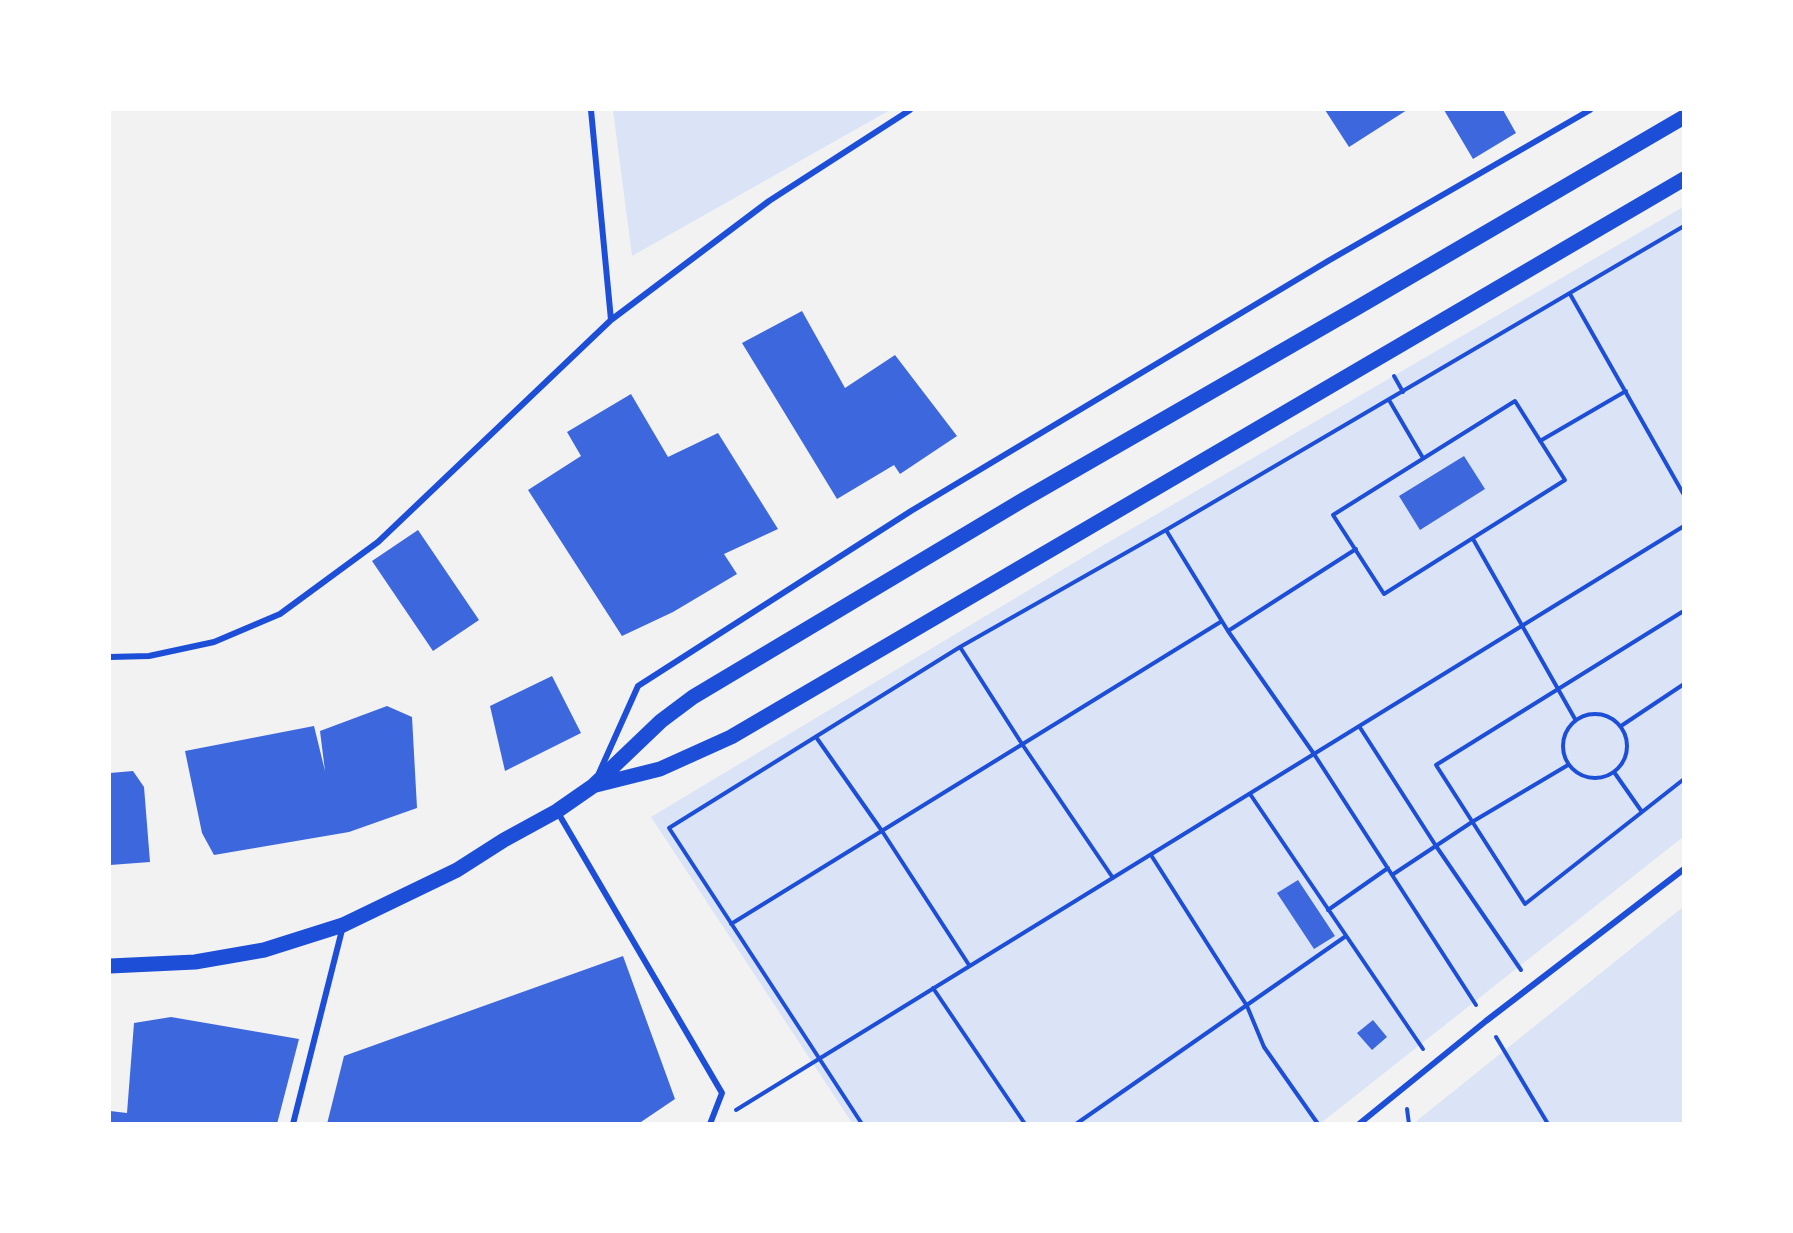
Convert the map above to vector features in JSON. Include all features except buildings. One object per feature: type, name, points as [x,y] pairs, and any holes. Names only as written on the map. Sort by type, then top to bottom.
[{"type":"main road","points":[[110,966],[195,962],[264,950],[344,925],[457,870],[556,811],[593,786],[661,721],[693,698],[1023,500],[1683,117]]},
{"type":"main road","points":[[593,786],[660,769],[731,737],[1683,178]]},
{"type":"street","points":[[591,110],[611,320]]},
{"type":"street","points":[[110,657],[149,656],[214,642],[280,614],[378,542],[611,320],[768,201],[910,110]]},
{"type":"street","points":[[593,786],[638,686],[911,511],[1328,261],[1590,110]]},
{"type":"street","points":[[556,811],[722,1093],[710,1124]]},
{"type":"street","points":[[1359,1124],[1486,1021],[1683,869]]},
{"type":"street","points":[[293,1124],[344,925]]},
{"type":"path","points":[[862,1124],[669,828],[960,647],[1166,530],[1683,226]]},
{"type":"path","points":[[1570,294],[1683,495]]},
{"type":"path","points":[[1540,441],[1626,391]]},
{"type":"path","points":[[1389,400],[1423,459]]},
{"type":"path","points":[[1515,401],[1540,441],[1565,480],[1384,594],[1334,515],[1515,401]]},
{"type":"path","points":[[734,1112],[1683,526]]},
{"type":"path","points":[[1166,530],[1228,631],[1314,754],[1388,868],[1486,1021],[1548,1124]]},
{"type":"path","points":[[1473,539],[1575,719]]},
{"type":"path","points":[[1228,631],[1356,549]]},
{"type":"path","points":[[1683,613],[1436,765],[1525,904],[1683,779]]},
{"type":"path","points":[[731,924],[1222,621]]},
{"type":"path","points":[[960,647],[1022,744],[1113,878]]},
{"type":"path","points":[[1621,726],[1683,684]]},
{"type":"path","points":[[1591,713],[1608,716],[1621,726],[1627,742],[1625,759],[1614,772],[1598,778],[1581,776],[1568,765],[1562,749],[1564,733],[1575,719],[1591,713]]},
{"type":"path","points":[[1359,726],[1436,846],[1532,986]]},
{"type":"path","points":[[816,737],[882,831],[969,965]]},
{"type":"path","points":[[1392,875],[1472,822],[1568,765]]},
{"type":"path","points":[[1614,772],[1642,812]]},
{"type":"path","points":[[1250,794],[1434,1064]]},
{"type":"path","points":[[1151,855],[1247,1006],[1264,1047],[1318,1124]]},
{"type":"path","points":[[1328,910],[1388,868]]},
{"type":"path","points":[[1076,1124],[1346,936]]},
{"type":"path","points":[[933,988],[1025,1124]]},
{"type":"shaded area","points":[[613,110],[890,110],[632,256]]},
{"type":"shaded area","points":[[1683,207],[1683,837],[1321,1123],[852,1123],[651,817],[1102,546]]},
{"type":"shaded area","points":[[1683,907],[1683,1123],[1414,1124],[1419,1119]]}]
